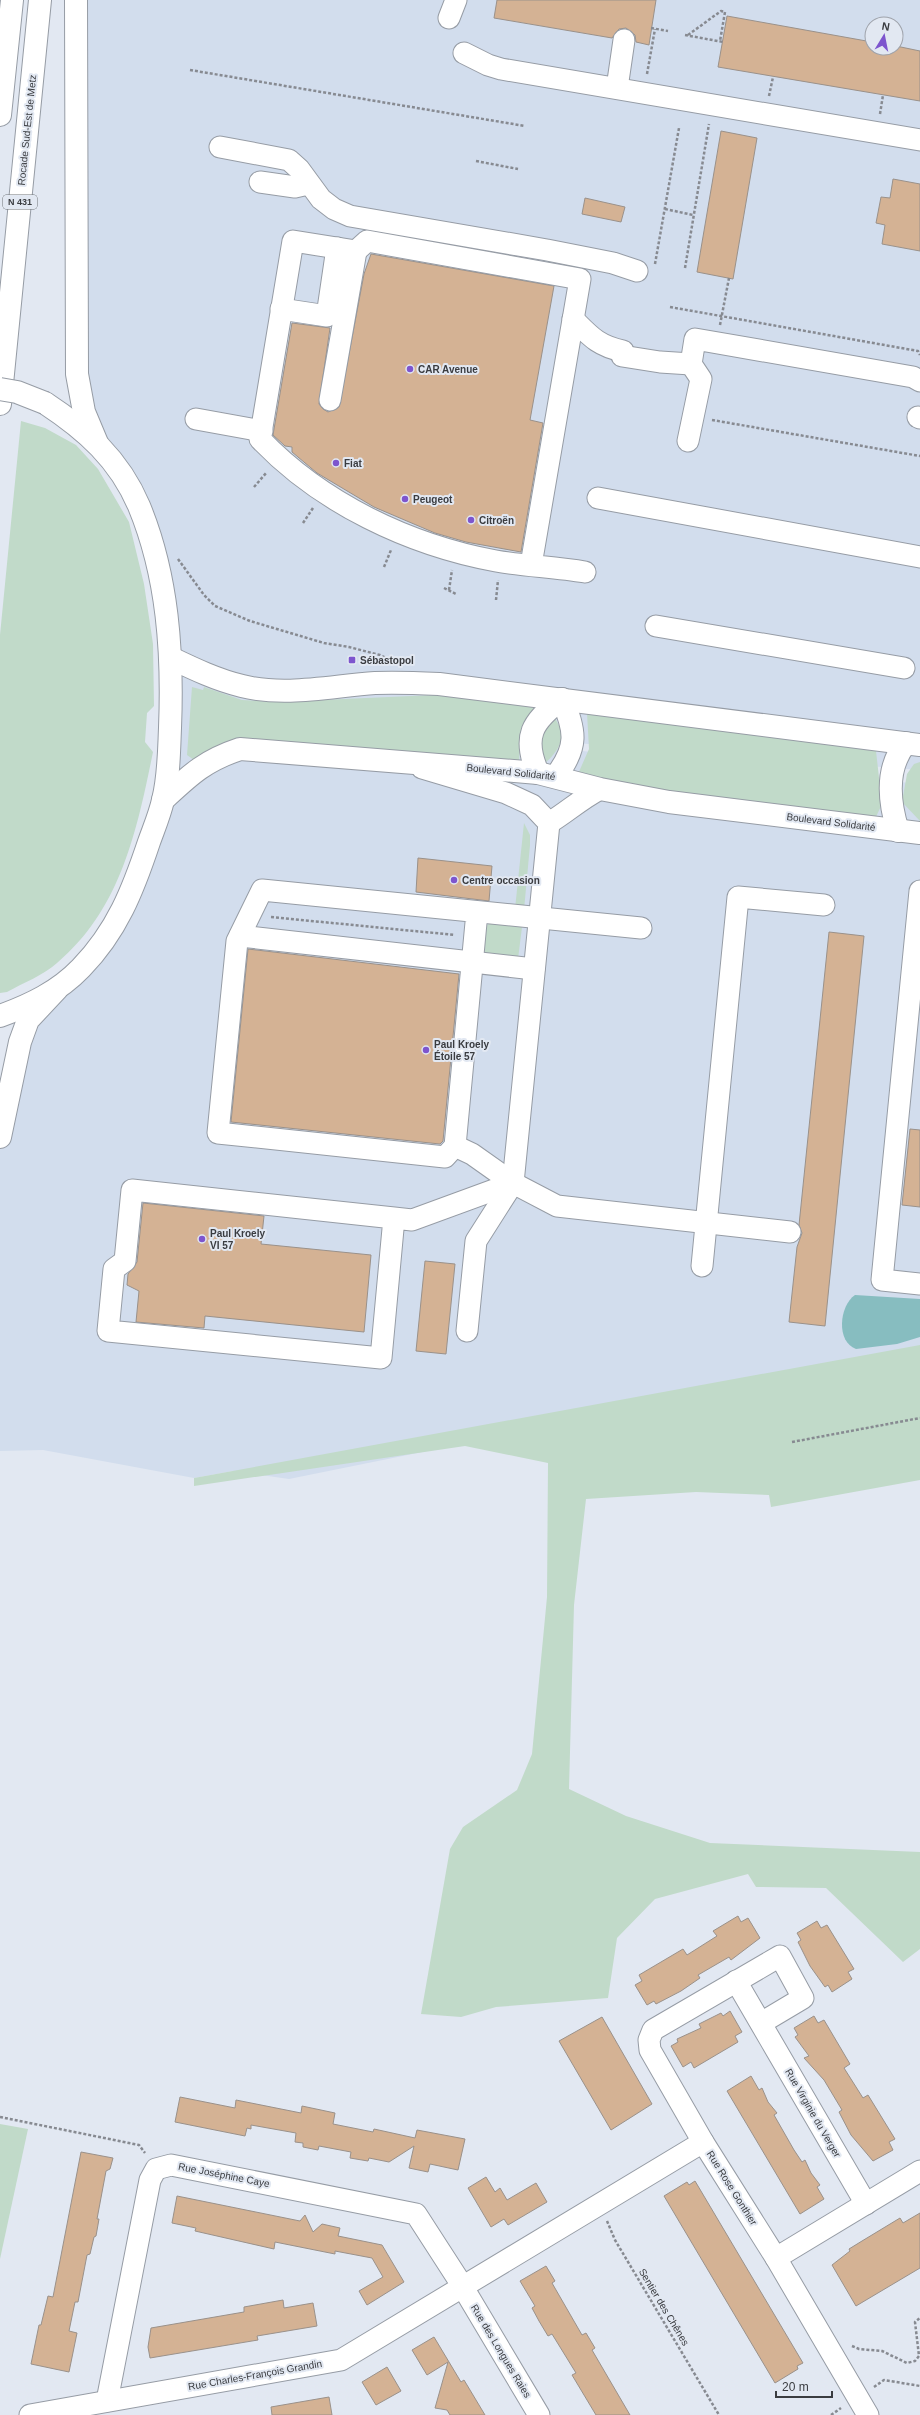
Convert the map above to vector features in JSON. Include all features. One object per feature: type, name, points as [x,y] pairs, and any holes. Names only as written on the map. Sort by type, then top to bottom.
[{"type":"main road","points":[[0,115],[12,0]]},
{"type":"main road","name":"Rocade Sud-Est de Metz","points":[[0,404],[40,0]]},
{"type":"main road","points":[[0,1136],[20,1042],[28,1020],[56,989],[80,969],[118,919],[132,892],[163,800],[169,754],[171,658],[163,590],[150,539],[138,505],[120,474],[98,443],[84,412],[77,374],[76,0]]},
{"type":"main road","points":[[0,388],[18,392],[45,403],[80,426],[98,443]]},
{"type":"main road","points":[[171,658],[204,674],[242,686],[263,690],[285,691],[376,683],[439,684],[562,698],[913,744]]},
{"type":"main road","points":[[562,698],[574,732],[568,759],[547,775],[530,756],[529,743],[533,730],[543,712],[562,698]]},
{"type":"main road","points":[[898,830],[891,809],[891,780],[897,753],[913,744]]},
{"type":"main road","name":"Boulevard Solidarité","points":[[163,800],[193,772],[216,756],[240,749],[547,775],[600,789],[669,802],[920,833]]},
{"type":"main road","points":[[0,1016],[26,1007],[56,989]]},
{"type":"street","points":[[617,88],[624,40]]},
{"type":"street","points":[[464,52],[488,65],[501,69],[920,140]]},
{"type":"street","points":[[220,147],[289,160],[298,169],[308,184],[334,209],[350,216],[555,252],[646,270]]},
{"type":"street","points":[[260,182],[295,187],[308,184]]},
{"type":"street","points":[[531,565],[580,279],[367,241],[347,250],[293,241],[260,439],[279,458],[324,492],[399,533],[473,556],[531,565],[585,572]]},
{"type":"street","points":[[282,309],[327,316],[347,250]]},
{"type":"street","points":[[330,400],[347,250]]},
{"type":"street","points":[[573,319],[596,342],[608,348],[660,362],[691,364]]},
{"type":"street","points":[[688,441],[701,379],[691,364],[695,340],[913,377],[920,381]]},
{"type":"street","points":[[196,419],[262,431]]},
{"type":"street","points":[[598,498],[920,557]]},
{"type":"street","points":[[656,626],[904,668]]},
{"type":"street","points":[[406,763],[506,794],[532,805],[549,823],[512,1183],[476,1241],[467,1331]]},
{"type":"street","points":[[549,823],[566,813],[580,800],[600,789]]},
{"type":"street","points":[[477,912],[455,1146],[444,1157],[218,1133],[237,941],[262,890],[477,912],[539,919],[641,928]]},
{"type":"street","points":[[920,891],[882,1280],[920,1284]]},
{"type":"street","points":[[702,1266],[738,897],[824,905]]},
{"type":"street","points":[[240,936],[534,969]]},
{"type":"street","points":[[455,1146],[472,1154],[512,1183],[557,1206],[790,1232]]},
{"type":"street","points":[[394,1218],[381,1358],[108,1332],[114,1269],[126,1260],[132,1190],[394,1218],[412,1220],[512,1183]]},
{"type":"street","points":[[703,2142],[650,2050],[649,2040],[653,2030],[780,1956],[803,1998],[761,2023]]},
{"type":"street","name":"Rue Virginie du Verger","points":[[736,1981],[866,2204]]},
{"type":"street","name":"Rue Rose Gonthier","points":[[463,2288],[703,2142],[776,2258],[868,2415]]},
{"type":"street","name":"Rue Joséphine Caye","points":[[156,2169],[171,2165],[416,2214],[463,2288]]},
{"type":"street","points":[[107,2401],[150,2180],[156,2169]]},
{"type":"street","points":[[776,2258],[920,2171]]},
{"type":"street","name":"Rue Charles-François Grandin","points":[[30,2415],[341,2360],[463,2288]]},
{"type":"street","name":"Rue des Longues Raies","points":[[463,2288],[539,2415]]},
{"type":"path","points":[[721,11],[725,12],[721,41],[686,35],[721,11]]},
{"type":"path","points":[[652,28],[668,31]]},
{"type":"path","points":[[646,79],[656,29]]},
{"type":"path","points":[[190,70],[526,126]]},
{"type":"path","points":[[768,101],[773,77]]},
{"type":"path","points":[[879,120],[883,95]]},
{"type":"path","points":[[685,268],[709,122]]},
{"type":"path","points":[[646,270],[665,210],[679,128]]},
{"type":"path","points":[[476,161],[518,169]]},
{"type":"path","points":[[665,210],[694,215]]},
{"type":"path","points":[[717,343],[729,278]]},
{"type":"path","points":[[670,307],[918,352],[920,355]]},
{"type":"path","points":[[695,409],[702,418],[920,456]]},
{"type":"path","points":[[173,553],[204,595],[215,606],[250,621],[324,643],[349,646],[380,655],[392,661]]},
{"type":"path","points":[[444,588],[456,594]]},
{"type":"path","points":[[250,914],[475,937]]},
{"type":"path","points":[[792,1442],[920,1418]]},
{"type":"path","points":[[0,2117],[139,2144],[156,2169]]},
{"type":"path","name":"Sentier des Chênes","points":[[600,2204],[615,2240],[719,2415]]},
{"type":"path","points":[[826,2344],[839,2338],[859,2349],[882,2351],[907,2363],[915,2361],[919,2356],[915,2322],[920,2318]]},
{"type":"shaded area","points":[[76,0],[920,0],[920,770],[203,714],[920,784],[920,1351],[289,1479],[233,1471],[194,1478],[43,1450],[0,1451],[0,1137],[20,1042],[101,945],[163,800],[171,711],[153,546],[84,412]]},
{"type":"green space","points":[[21,421],[45,428],[76,445],[98,469],[129,522],[144,584],[153,644],[154,706],[147,713],[145,742],[153,752],[140,810],[123,866],[111,893],[97,918],[79,942],[52,967],[7,992],[0,993],[0,635]]},
{"type":"green space","points":[[192,687],[203,690],[204,687],[242,700],[276,702],[434,695],[535,707],[523,734],[519,763],[344,748],[194,760],[187,755]]},
{"type":"green space","points":[[587,713],[876,751],[882,804],[875,819],[642,788],[578,774],[589,749]]},
{"type":"green space","points":[[555,718],[562,732],[562,736],[557,749],[546,762],[540,759],[540,727]]},
{"type":"green space","points":[[920,762],[920,821],[902,802],[907,774],[914,764]]},
{"type":"green space","points":[[524,823],[530,835],[530,845],[524,910],[515,909]]},
{"type":"green space","points":[[489,923],[522,927],[518,959],[484,953],[486,927]]},
{"type":"green space","points":[[920,1345],[920,1480],[771,1507],[769,1495],[696,1492],[586,1499],[574,1605],[569,1789],[626,1816],[710,1843],[920,1852],[920,1949],[903,1962],[826,1888],[756,1887],[748,1874],[655,1899],[617,1938],[608,1998],[496,2007],[461,2017],[421,2014],[450,1849],[463,1827],[517,1790],[532,1754],[547,1597],[548,1463],[465,1446],[194,1486],[194,1478]]},
{"type":"green space","points":[[0,2124],[28,2129],[0,2259]]},
{"type":"water","points":[[855,1295],[920,1299],[920,1337],[897,1344],[856,1349],[845,1339],[842,1324],[846,1307]]},
{"type":"building","points":[[497,0],[656,0],[649,45],[636,42],[635,35],[626,28],[619,29],[612,38],[494,18]]},
{"type":"building","points":[[727,16],[864,41],[864,56],[904,56],[904,48],[920,51],[920,101],[718,67]]},
{"type":"building","points":[[721,131],[757,138],[733,279],[697,272]]},
{"type":"building","points":[[893,179],[920,184],[920,251],[882,244],[885,225],[876,223],[881,197],[890,198]]},
{"type":"building","points":[[585,198],[625,207],[621,222],[582,214]]},
{"type":"building","name":"CAR Avenue","points":[[371,254],[554,286],[530,420],[543,423],[521,552],[466,542],[435,533],[374,507],[317,473],[292,452],[292,447],[285,446],[273,435],[292,323],[330,328],[319,404],[328,412],[339,407],[364,274]]},
{"type":"building","name":"Centre occasion","points":[[418,858],[492,866],[489,901],[416,892]]},
{"type":"building","points":[[829,932],[864,936],[825,1326],[789,1322],[797,1247],[802,1233],[799,1225]]},
{"type":"building","points":[[248,949],[459,974],[443,1141],[440,1144],[231,1122]]},
{"type":"building","points":[[910,1129],[920,1130],[920,1207],[902,1205]]},
{"type":"building","points":[[143,1203],[264,1216],[261,1244],[371,1255],[364,1332],[205,1316],[204,1328],[136,1322],[139,1291],[127,1285],[128,1274],[137,1262]]},
{"type":"building","points":[[425,1261],[455,1264],[446,1354],[416,1351]]},
{"type":"building","points":[[738,1916],[741,1922],[748,1918],[760,1938],[731,1960],[729,1957],[698,1975],[700,1978],[681,1991],[656,2004],[654,2001],[647,2005],[635,1985],[642,1981],[639,1975],[683,1949],[687,1955],[717,1936],[713,1931]]},
{"type":"building","points":[[817,1921],[821,1928],[827,1925],[854,1969],[848,1972],[852,1979],[832,1992],[828,1985],[825,1987],[810,1966],[798,1942],[801,1940],[797,1933]]},
{"type":"building","points":[[730,2011],[742,2032],[735,2036],[738,2042],[694,2068],[691,2062],[683,2067],[671,2046],[678,2042],[677,2039],[701,2028],[699,2024],[721,2013],[723,2016]]},
{"type":"building","points":[[814,2016],[818,2023],[824,2020],[850,2064],[844,2068],[863,2098],[868,2095],[895,2139],[889,2142],[893,2150],[873,2161],[851,2135],[839,2112],[842,2110],[824,2080],[804,2058],[809,2056],[795,2037],[798,2035],[794,2028]]},
{"type":"building","points":[[602,2017],[652,2104],[611,2130],[559,2041]]},
{"type":"building","points":[[751,2076],[759,2090],[762,2088],[768,2102],[777,2113],[774,2115],[794,2150],[802,2162],[805,2160],[811,2173],[820,2185],[817,2187],[824,2199],[800,2214],[727,2091]]},
{"type":"building","points":[[180,2097],[235,2108],[236,2100],[301,2113],[302,2106],[335,2113],[333,2124],[373,2132],[374,2129],[415,2138],[417,2130],[465,2139],[458,2170],[430,2164],[428,2172],[409,2168],[414,2146],[389,2162],[369,2158],[368,2161],[350,2158],[351,2152],[319,2146],[318,2150],[303,2147],[303,2143],[295,2142],[296,2133],[251,2125],[251,2129],[247,2128],[245,2136],[175,2122]]},
{"type":"building","points":[[81,2152],[113,2158],[110,2169],[106,2171],[97,2219],[99,2219],[96,2236],[94,2237],[90,2254],[87,2255],[78,2302],[75,2302],[69,2331],[77,2333],[69,2372],[31,2364],[39,2325],[41,2325],[48,2296],[53,2297]]},
{"type":"building","points":[[486,2177],[495,2192],[500,2188],[507,2200],[536,2183],[547,2202],[508,2225],[504,2219],[491,2227],[468,2188]]},
{"type":"building","points":[[695,2181],[803,2363],[797,2366],[798,2369],[775,2383],[664,2196],[687,2182],[689,2185]]},
{"type":"building","points":[[177,2196],[300,2221],[305,2215],[313,2232],[322,2224],[340,2228],[338,2236],[382,2245],[404,2282],[367,2305],[359,2291],[383,2277],[372,2258],[335,2251],[335,2254],[275,2242],[274,2249],[195,2231],[196,2228],[172,2223]]},
{"type":"building","points":[[920,2213],[920,2268],[856,2306],[832,2265],[850,2251],[849,2249],[900,2218],[903,2223]]},
{"type":"building","points":[[546,2266],[555,2281],[552,2283],[582,2335],[586,2333],[595,2348],[592,2350],[630,2415],[596,2415],[572,2375],[576,2373],[552,2334],[548,2336],[539,2321],[532,2308],[535,2306],[520,2281]]},
{"type":"building","points":[[283,2300],[284,2308],[313,2303],[317,2326],[257,2336],[258,2340],[150,2358],[148,2347],[151,2328],[244,2312],[244,2307]]},
{"type":"building","points":[[434,2337],[461,2382],[464,2380],[485,2415],[450,2415],[447,2410],[435,2408],[448,2362],[427,2375],[412,2350]]},
{"type":"building","points":[[387,2367],[401,2391],[376,2405],[362,2382]]},
{"type":"building","points":[[329,2397],[332,2415],[272,2415],[271,2407]]},
{"type":"place","name":"CAR Avenue","points":[[410,369]]},
{"type":"place","name":"Fiat","points":[[336,463]]},
{"type":"place","name":"Peugeot","points":[[405,499]]},
{"type":"place","name":"Citroën","points":[[471,520]]},
{"type":"place","name":"Sébastopol","points":[[352,660]]},
{"type":"place","name":"Centre occasion","points":[[454,880]]},
{"type":"place","name":"Paul Kroely Étoile 57","points":[[426,1050]]},
{"type":"place","name":"Paul Kroely VI 57","points":[[202,1239]]}]
